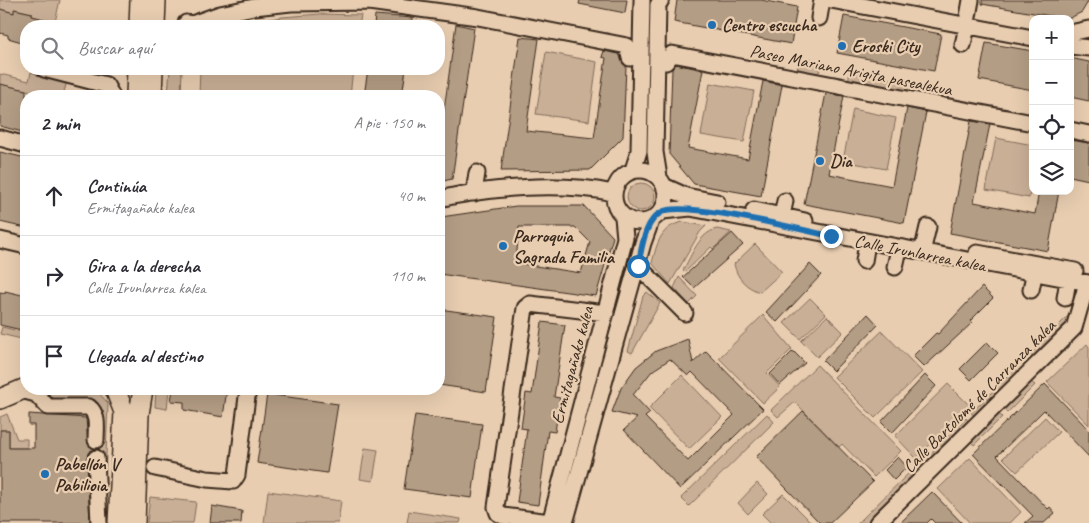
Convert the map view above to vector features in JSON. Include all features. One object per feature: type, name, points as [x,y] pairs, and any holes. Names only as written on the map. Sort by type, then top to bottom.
[{"type":"main road","points":[[139,20],[140,0]]},
{"type":"main road","points":[[154,20],[156,0]]},
{"type":"main road","points":[[136,90],[138,75]]},
{"type":"main road","points":[[152,90],[153,75]]},
{"type":"main road","points":[[0,399],[20,390]]},
{"type":"main road","points":[[117,395],[124,412],[118,523]]},
{"type":"main road","points":[[135,523],[141,395]]},
{"type":"street","points":[[632,170],[639,151],[642,0]]},
{"type":"street","points":[[661,0],[658,5],[655,152],[667,199],[657,216],[641,223],[631,222],[623,217],[615,206],[614,194],[616,184],[623,175],[632,170],[646,170],[662,182]]},
{"type":"street","points":[[819,18],[822,0]]},
{"type":"street","points":[[831,0],[967,22],[1029,30]]},
{"type":"street","points":[[878,0],[1029,37]]},
{"type":"street","points":[[963,45],[971,0]]},
{"type":"street","points":[[203,20],[220,14],[254,7],[291,3],[379,3],[478,17],[627,46],[630,58]]},
{"type":"street","points":[[1074,32],[1089,29]]},
{"type":"street","points":[[1074,46],[1089,48]]},
{"type":"street","name":"Paseo Mariano Arigita pasealekua","points":[[666,62],[672,54],[1029,122]]},
{"type":"street","points":[[67,75],[106,85],[109,90]]},
{"type":"street","points":[[1074,131],[1089,134]]},
{"type":"street","points":[[0,138],[20,143]]},
{"type":"street","points":[[474,193],[477,173]]},
{"type":"street","name":"Calle Irunlarrea kalea","points":[[662,182],[686,196],[924,244],[1069,268],[1088,280]]},
{"type":"street","points":[[445,198],[474,193],[550,188],[614,194]]},
{"type":"street","points":[[782,216],[785,201]]},
{"type":"street","name":"Calle Irunlarrea kalea","points":[[657,216],[690,208],[1034,275],[1069,268]]},
{"type":"street","name":"Ermitagañako kalea","points":[[555,523],[590,463],[638,266],[657,216]]},
{"type":"street","name":"Ermitagañako kalea","points":[[555,523],[625,238],[623,217]]},
{"type":"street","points":[[924,244],[928,227]]},
{"type":"street","points":[[0,240],[20,245]]},
{"type":"street","points":[[864,261],[867,243]]},
{"type":"street","points":[[895,268],[899,249]]},
{"type":"street","points":[[638,266],[685,313]]},
{"type":"street","points":[[1065,298],[1069,268]]},
{"type":"street","points":[[1031,290],[1034,275]]},
{"type":"street","name":"Calle Bartolomé de Carranza kalea","points":[[877,523],[1074,328],[1088,280]]},
{"type":"street","points":[[555,523],[503,516],[498,513],[496,508],[525,308],[530,304],[606,313]]},
{"type":"street","points":[[37,395],[48,407],[84,406],[94,411],[96,440]]},
{"type":"street","points":[[155,468],[203,478],[233,480],[237,475],[247,395]]},
{"type":"street","points":[[96,458],[99,523]]},
{"type":"shaded area","points":[[0,0],[60,0],[55,20],[32,16],[32,13],[15,9],[14,13],[0,9]]},
{"type":"shaded area","points":[[320,14],[361,15],[360,20],[265,20]]},
{"type":"shaded area","points":[[546,52],[597,62],[589,121],[536,114]]},
{"type":"shaded area","points":[[811,58],[820,71],[807,80],[797,67]]},
{"type":"shaded area","points":[[850,71],[909,83],[907,93],[848,82]]},
{"type":"shaded area","points":[[0,74],[29,81],[30,75],[43,75],[67,81],[65,90],[26,90],[0,84]]},
{"type":"shaded area","points":[[170,75],[182,75],[181,90],[168,90]]},
{"type":"shaded area","points":[[200,75],[352,75],[351,90],[199,90]]},
{"type":"shaded area","points":[[710,83],[754,91],[744,142],[701,135]]},
{"type":"shaded area","points":[[853,109],[896,118],[886,169],[843,161]]},
{"type":"shaded area","points":[[996,138],[1029,144],[1029,198],[986,190]]},
{"type":"shaded area","points":[[641,183],[651,187],[655,197],[651,207],[641,211],[631,207],[627,197],[631,187]]},
{"type":"shaded area","points":[[683,222],[706,226],[700,232],[670,284],[652,263],[661,236],[670,227]]},
{"type":"shaded area","points":[[717,229],[731,232],[713,249],[711,247],[685,272],[683,270],[701,240],[705,235]]},
{"type":"shaded area","points":[[630,244],[635,246],[608,345],[604,343]]},
{"type":"shaded area","points":[[755,244],[782,272],[760,292],[743,282],[734,264]]},
{"type":"shaded area","points":[[679,277],[697,296],[689,304],[674,288]]},
{"type":"shaded area","points":[[647,292],[660,303],[632,353],[628,351],[643,296]]},
{"type":"shaded area","points":[[810,298],[826,314],[800,339],[784,323]]},
{"type":"shaded area","points":[[1070,314],[1074,318],[1030,362],[1026,358]]},
{"type":"shaded area","points":[[763,315],[792,349],[767,373],[780,387],[763,403],[719,358]]},
{"type":"shaded area","points":[[827,316],[843,332],[817,357],[801,341]]},
{"type":"shaded area","points":[[2,327],[20,332],[20,339],[0,334]]},
{"type":"shaded area","points":[[882,331],[922,372],[875,418],[834,377]]},
{"type":"shaded area","points":[[1087,344],[1089,347],[1089,425],[1047,382]]},
{"type":"shaded area","points":[[817,365],[901,451],[874,477],[842,444],[839,447],[795,402],[778,417],[771,410]]},
{"type":"shaded area","points":[[1015,369],[1019,372],[975,416],[971,413]]},
{"type":"shaded area","points":[[682,375],[722,417],[689,449],[649,408]]},
{"type":"shaded area","points":[[1031,382],[1035,385],[1007,413],[1004,409]]},
{"type":"shaded area","points":[[948,384],[970,406],[916,458],[895,436]]},
{"type":"shaded area","points":[[49,395],[101,395],[108,403],[104,506],[92,491],[89,411],[47,401]]},
{"type":"shaded area","points":[[156,395],[168,395],[167,409],[155,407]]},
{"type":"shaded area","points":[[998,413],[1002,417],[974,445],[970,441]]},
{"type":"shaded area","points":[[7,414],[17,439],[27,439],[27,448],[9,448],[9,430],[0,430],[0,417]]},
{"type":"shaded area","points":[[767,414],[774,422],[689,506],[681,498]]},
{"type":"shaded area","points":[[1045,417],[1059,432],[1017,472],[1003,458]]},
{"type":"shaded area","points":[[966,418],[969,422],[925,466],[921,463]]},
{"type":"shaded area","points":[[365,448],[378,450],[373,481],[360,479]]},
{"type":"shaded area","points":[[970,458],[1021,512],[1010,523],[970,523],[938,489]]},
{"type":"shaded area","points":[[912,470],[916,474],[866,523],[858,523]]},
{"type":"shaded area","points":[[757,483],[768,494],[748,514],[738,503]]},
{"type":"shaded area","points":[[268,491],[341,501],[338,523],[264,523]]},
{"type":"shaded area","points":[[783,494],[812,523],[771,523],[762,514]]},
{"type":"shaded area","points":[[150,497],[196,502],[193,523],[147,523]]},
{"type":"shaded area","points":[[409,511],[461,519],[460,523],[407,523]]},
{"type":"building","points":[[580,0],[627,0],[625,13],[579,4]]},
{"type":"building","points":[[677,0],[761,0],[797,7],[791,44],[674,22]]},
{"type":"building","points":[[982,0],[1089,0],[1082,12],[1074,16],[1045,15],[982,4]]},
{"type":"building","points":[[0,9],[14,13],[14,9],[32,13],[32,16],[47,20],[20,20],[20,42],[0,33]]},
{"type":"building","points":[[375,15],[413,18],[413,20],[375,20]]},
{"type":"building","points":[[844,16],[941,34],[934,71],[837,53]]},
{"type":"building","points":[[456,24],[474,28],[452,179],[445,181],[445,103]]},
{"type":"building","points":[[520,37],[539,39],[526,131],[594,138],[606,58],[602,57],[604,51],[619,54],[626,66],[623,137],[590,170],[501,171]]},
{"type":"building","points":[[986,43],[1029,50],[1029,89],[979,80]]},
{"type":"building","points":[[1074,59],[1089,62],[1089,101],[1074,98]]},
{"type":"building","points":[[676,64],[703,70],[688,148],[748,159],[763,81],[782,85],[761,196],[694,184],[669,154],[672,69]]},
{"type":"building","points":[[367,75],[405,75],[403,90],[365,90]]},
{"type":"building","points":[[0,84],[26,90],[20,90],[20,131],[0,126]]},
{"type":"building","points":[[826,93],[844,96],[829,174],[892,186],[907,108],[926,112],[904,223],[804,204]]},
{"type":"building","points":[[971,121],[990,124],[974,202],[1035,214],[1038,195],[1058,195],[1048,251],[950,233]]},
{"type":"building","points":[[1074,141],[1089,143],[1089,180],[1074,177]]},
{"type":"building","points":[[0,152],[20,157],[20,227],[0,222]]},
{"type":"building","points":[[516,206],[584,206],[613,237],[596,296],[445,275],[445,216]],"holes":[[[519,227],[575,227],[590,242],[581,273],[516,263]]]},
{"type":"building","points":[[732,233],[743,245],[694,288],[683,277]]},
{"type":"building","points":[[810,264],[821,275],[777,322],[766,312]]},
{"type":"building","points":[[982,287],[993,298],[970,321],[972,323],[924,367],[913,356],[936,333],[938,334]]},
{"type":"building","points":[[5,291],[20,295],[20,330],[0,325],[0,292],[5,293]]},
{"type":"building","points":[[445,310],[497,317],[486,392],[445,386]]},
{"type":"building","points":[[868,314],[878,325],[833,371],[823,361]]},
{"type":"building","points":[[542,322],[565,325],[554,397],[560,398],[555,432],[548,431],[538,505],[517,502],[527,429],[521,428],[526,393],[532,394]]},
{"type":"building","points":[[688,339],[693,363],[706,351],[763,409],[680,489],[624,430],[637,418],[612,412],[621,388],[636,367],[656,351]],"holes":[[[670,359],[688,376],[692,372],[734,415],[688,461],[645,417],[650,413],[633,395],[652,371]]]},
{"type":"building","points":[[987,342],[998,353],[971,380],[960,369]]},
{"type":"building","points":[[793,351],[805,363],[780,385],[770,374]]},
{"type":"building","points":[[925,375],[936,386],[892,433],[881,422]]},
{"type":"building","points":[[1045,384],[1089,430],[1089,457],[1044,410],[997,456],[1048,509],[1050,507],[1055,513],[1044,523],[1025,523],[1033,516],[973,454]]},
{"type":"building","points":[[172,395],[226,395],[223,417],[184,410],[184,402],[171,401]]},
{"type":"building","points":[[267,395],[338,404],[327,473],[257,463]]},
{"type":"building","points":[[803,411],[873,482],[830,523],[820,523],[756,457]]},
{"type":"building","name":"Pabellón V Pabilioia","points":[[29,414],[86,418],[88,444],[94,449],[88,453],[87,458],[90,523],[0,523],[0,430],[9,430],[9,448],[34,448],[34,425],[29,425]]},
{"type":"building","points":[[415,415],[482,424],[472,498],[404,489]]},
{"type":"building","points":[[898,457],[907,467],[894,480],[885,470]]},
{"type":"building","points":[[932,492],[962,523],[935,523],[931,519],[927,523],[900,523]]},
{"type":"building","points":[[212,506],[242,511],[241,523],[210,523]]},
{"type":"place","name":"Centro escucha","points":[[712,25]]},
{"type":"place","name":"Eroski City","points":[[842,46]]},
{"type":"place","name":"Dia","points":[[820,161]]},
{"type":"place","name":"Parroquia Sagrada Familia","points":[[503,246]]},
{"type":"place","name":"Pabellón V Pabilioia","points":[[45,474]]},
{"type":"route","points":[[638,266],[643,243],[651,221],[663,211],[690,208],[831,236]]}]
